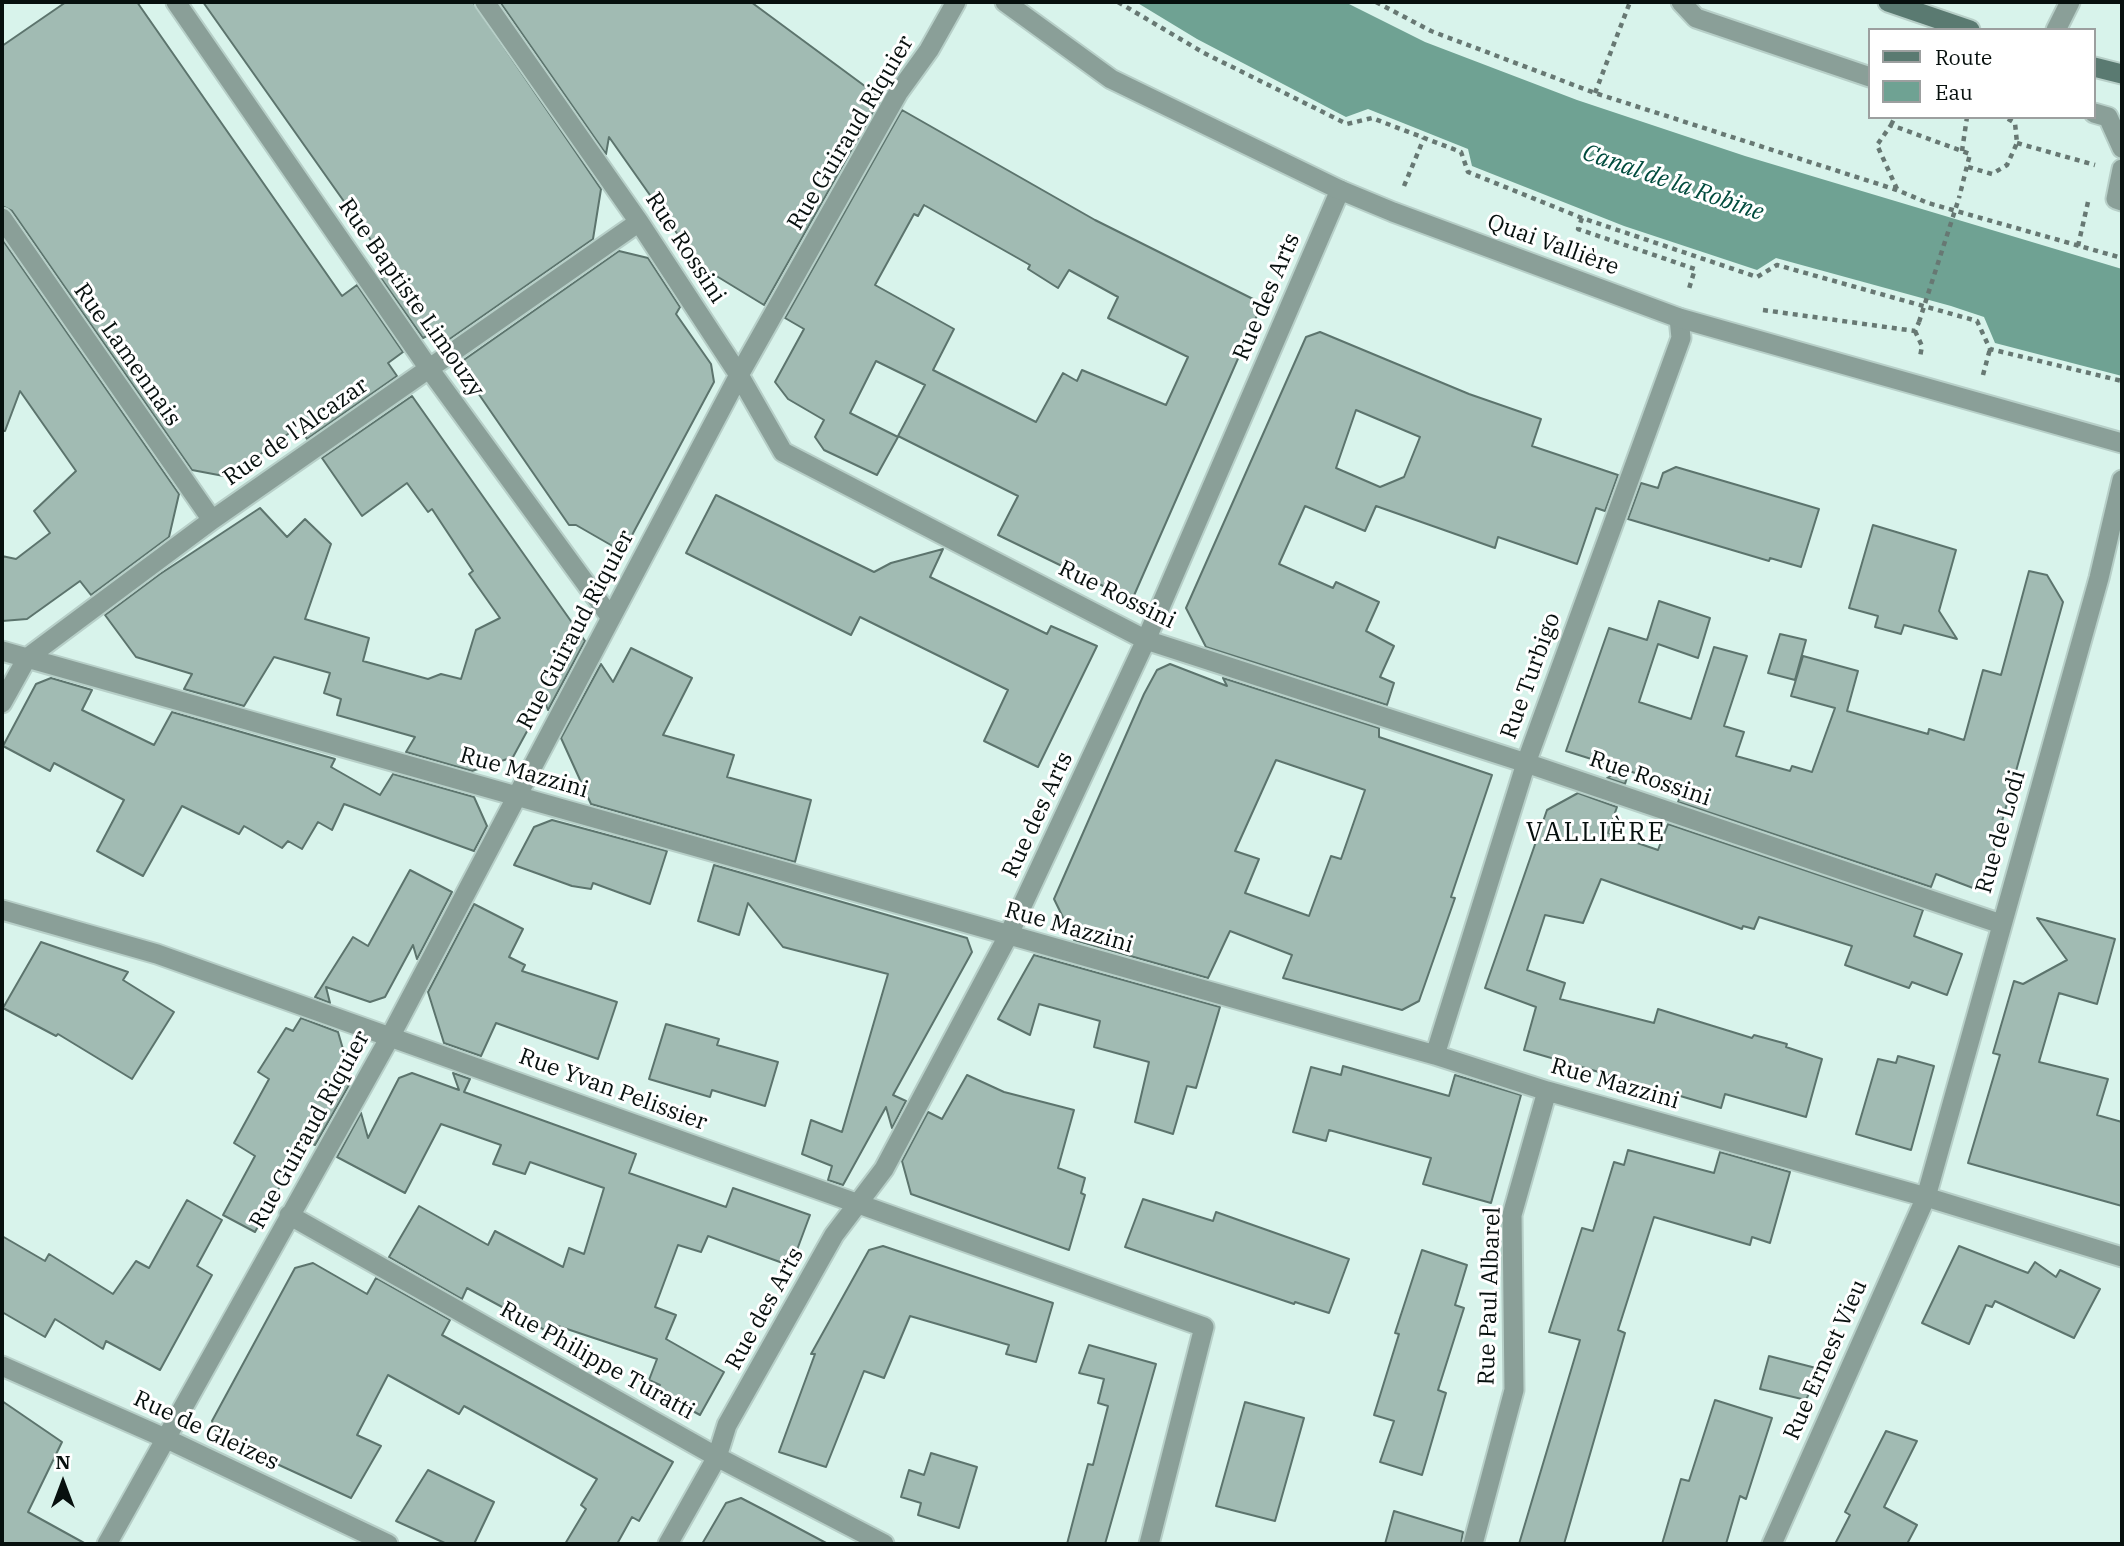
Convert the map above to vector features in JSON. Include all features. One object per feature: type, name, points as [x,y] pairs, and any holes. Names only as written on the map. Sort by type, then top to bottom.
[{"type":"main road","points":[[1888,2],[1964,28]]},
{"type":"main road","points":[[2096,68],[2122,74]]},
{"type":"street","name":"Rue Baptiste Limouzy","points":[[176,2],[430,370],[611,618]]},
{"type":"street","name":"Rue Rossini","points":[[485,2],[639,222],[739,375],[783,452],[1146,640],[1526,762],[2001,924]]},
{"type":"street","name":"Rue Guiraud Riquier","points":[[107,1544],[390,1037],[739,375],[898,93],[929,50],[956,2]]},
{"type":"street","name":"Quai Vallière","points":[[1005,2],[1111,79],[1340,190],[1393,212],[1679,318],[2122,443]]},
{"type":"street","points":[[1681,2],[1696,18],[1868,76]]},
{"type":"street","points":[[2057,28],[2070,2]]},
{"type":"street","points":[[2096,114],[2108,117],[2122,148]]},
{"type":"street","points":[[2122,169],[2116,199],[2122,201]]},
{"type":"street","name":"Rue des Arts","points":[[668,1544],[717,1457],[727,1425],[827,1247],[884,1169],[1008,936],[1146,640],[1340,190]]},
{"type":"street","name":"Rue Lamennais","points":[[2,218],[212,520]]},
{"type":"street","name":"Rue de l'Alcazar","points":[[2,703],[27,658],[212,520],[639,222]]},
{"type":"street","name":"Rue Turbigo","points":[[1435,1055],[1526,762],[1681,338],[1679,318]]},
{"type":"street","name":"Rue de Lodi","points":[[1926,1197],[2110,534],[2122,480]]},
{"type":"street","name":"Rue Mazzini","points":[[2,651],[1435,1055],[1547,1091],[1926,1197],[2122,1257]]},
{"type":"street","name":"Rue Yvan Pelissier","points":[[2,910],[157,954],[1204,1326],[1149,1544]]},
{"type":"street","name":"Rue Paul Albarel","points":[[1473,1544],[1514,1390],[1512,1215],[1547,1091]]},
{"type":"street","name":"Rue Ernest Vieu","points":[[1772,1544],[1926,1197]]},
{"type":"street","name":"Rue Philippe Turatti","points":[[289,1215],[717,1457],[884,1544]]},
{"type":"street","name":"Rue de Gleizes","points":[[2,1366],[167,1439],[388,1544]]},
{"type":"path","points":[[1118,2],[1204,52],[1347,124],[1372,118],[1461,152],[1468,172],[1582,218],[1757,277],[1777,265],[1977,321],[1990,349],[2122,381]]},
{"type":"path","points":[[1376,2],[1431,31],[1595,93],[1897,190],[1928,203],[2122,258]]},
{"type":"path","points":[[1595,93],[1630,2]]},
{"type":"path","points":[[1894,119],[1877,145],[1897,190]]},
{"type":"path","points":[[1962,151],[1967,119]]},
{"type":"path","points":[[1968,167],[1992,174],[2007,165],[2017,143],[2015,123],[2008,119]]},
{"type":"path","points":[[1891,125],[1970,154],[1959,198],[1915,331],[1922,346]]},
{"type":"path","points":[[1393,212],[1424,138]]},
{"type":"path","points":[[2017,143],[2097,165]]},
{"type":"path","points":[[1582,218],[1578,229],[1695,269],[1687,293],[1699,297]]},
{"type":"path","points":[[1760,310],[1915,331]]},
{"type":"water","name":"Canal de la Robine","points":[[1136,2],[1345,2],[1425,42],[1577,100],[1745,156],[2122,269],[2122,376],[1995,343],[1984,317],[1951,306],[1776,258],[1757,270],[1624,226],[1472,166],[1468,149],[1368,109],[1346,117],[1197,39]]},
{"type":"building","points":[[66,2],[137,2],[342,296],[357,285],[403,352],[388,363],[397,376],[307,439],[299,426],[229,477],[192,470],[12,211],[2,206],[2,46]]},
{"type":"building","points":[[203,2],[473,2],[601,189],[593,239],[444,343],[436,331],[423,338],[376,271],[385,264],[367,234]]},
{"type":"building","points":[[500,2],[751,2],[881,98],[764,305],[700,266],[609,137],[606,154]]},
{"type":"building","points":[[902,110],[1095,220],[1253,299],[1258,313],[1132,600],[998,535],[1018,496],[898,436],[925,385],[876,361],[850,413],[898,437],[877,475],[824,450],[815,437],[824,420],[788,399],[775,382],[804,329],[785,318]],"holes":[[[924,205],[1030,265],[1028,269],[1058,288],[1069,270],[1118,297],[1108,318],[1188,357],[1166,405],[1082,370],[1077,381],[1063,373],[1036,422],[933,370],[954,329],[875,285],[914,214],[918,216]]]},
{"type":"building","points":[[2,239],[179,494],[169,537],[91,595],[80,581],[27,619],[2,621],[2,556],[16,559],[50,533],[34,511],[76,471],[20,391],[5,431],[2,431]]},
{"type":"building","points":[[619,251],[648,258],[680,307],[676,314],[711,364],[714,382],[623,552],[576,525],[569,525],[458,364]]},
{"type":"building","points":[[1320,332],[1469,394],[1541,419],[1532,446],[1618,475],[1605,511],[1596,508],[1577,564],[1498,537],[1495,548],[1376,506],[1365,531],[1305,506],[1279,564],[1333,588],[1336,582],[1379,602],[1366,631],[1394,646],[1380,677],[1394,683],[1387,705],[1206,647],[1186,608],[1306,337]],"holes":[[[1356,410],[1420,437],[1404,477],[1380,487],[1336,468]]]},
{"type":"building","points":[[412,396],[585,641],[548,710],[544,700],[513,757],[472,771],[406,752],[415,737],[337,715],[341,699],[324,693],[330,673],[274,657],[244,706],[184,689],[192,674],[136,657],[105,615],[160,574],[260,508],[287,537],[305,519],[331,544],[305,619],[369,638],[363,661],[428,679],[441,674],[461,679],[476,630],[500,618],[469,574],[473,571],[432,509],[428,512],[407,483],[362,516],[322,458]]},
{"type":"building","points":[[1676,467],[1819,509],[1801,567],[1770,558],[1769,561],[1628,519],[1641,483],[1658,488],[1663,473]]},
{"type":"building","points":[[716,495],[874,572],[891,563],[943,549],[930,577],[1047,634],[1051,626],[1097,646],[1038,767],[984,741],[1008,690],[860,617],[851,635],[686,553]]},
{"type":"building","points":[[1873,525],[1956,550],[1939,611],[1957,639],[1904,625],[1901,634],[1875,627],[1878,616],[1849,608]]},
{"type":"building","points":[[2029,571],[2047,575],[2063,602],[1986,879],[1973,888],[1936,874],[1931,887],[1678,802],[1683,789],[1629,771],[1625,784],[1607,778],[1623,769],[1566,751],[1609,628],[1647,640],[1659,601],[1710,618],[1698,658],[1658,644],[1639,702],[1691,719],[1714,647],[1747,656],[1724,726],[1744,732],[1736,756],[1790,771],[1792,766],[1812,772],[1835,708],[1791,696],[1803,656],[1858,671],[1847,711],[1928,734],[1929,729],[1964,740],[1983,670],[2001,675]]},
{"type":"building","points":[[1780,634],[1806,640],[1795,680],[1768,673]]},
{"type":"building","points":[[631,648],[692,678],[663,735],[734,755],[727,777],[811,800],[795,862],[591,804],[561,738],[601,664],[613,682]]},
{"type":"building","points":[[1170,664],[1227,686],[1223,678],[1379,728],[1379,737],[1492,775],[1451,897],[1455,898],[1419,1001],[1402,1010],[1283,978],[1292,955],[1230,931],[1208,978],[1074,940],[1054,899],[1157,670]],"holes":[[[1276,760],[1365,790],[1341,859],[1331,856],[1309,916],[1245,893],[1259,859],[1235,851]]]},
{"type":"building","points":[[51,678],[92,690],[82,710],[154,745],[172,712],[335,759],[331,767],[380,795],[393,774],[474,797],[487,826],[474,851],[344,804],[332,830],[318,822],[302,849],[288,841],[282,848],[244,826],[239,834],[182,806],[143,876],[97,851],[124,800],[54,763],[50,771],[3,746],[36,684]]},
{"type":"building","points":[[1578,793],[1617,807],[1608,833],[1658,850],[1668,824],[1923,910],[1914,936],[1962,954],[1947,995],[1912,982],[1909,988],[1845,965],[1852,946],[1759,917],[1754,929],[1743,926],[1742,929],[1601,879],[1583,923],[1545,915],[1527,970],[1565,983],[1560,999],[1654,1023],[1658,1009],[1752,1038],[1754,1035],[1787,1044],[1786,1047],[1822,1059],[1806,1117],[1725,1094],[1721,1108],[1524,1050],[1536,1007],[1485,988],[1547,810]]},
{"type":"building","points":[[552,820],[667,851],[650,904],[593,883],[591,889],[572,886],[514,865],[534,827]]},
{"type":"building","points":[[714,865],[967,938],[972,952],[893,1095],[906,1101],[892,1128],[886,1107],[843,1185],[828,1180],[832,1166],[802,1154],[811,1120],[842,1132],[888,974],[783,947],[748,903],[739,935],[698,921]]},
{"type":"building","points":[[410,870],[452,892],[417,959],[413,945],[385,997],[370,1002],[326,987],[330,1003],[315,997],[353,937],[368,946]]},
{"type":"building","points":[[474,904],[523,929],[509,957],[525,965],[522,971],[617,1002],[598,1059],[496,1023],[481,1056],[444,1043],[428,992]]},
{"type":"building","points":[[2037,918],[2115,939],[2097,1004],[2059,993],[2039,1062],[2108,1079],[2097,1115],[2122,1122],[2122,1206],[1968,1163],[2000,1055],[1993,1053],[2014,981],[2023,984],[2067,960]]},
{"type":"building","points":[[41,942],[128,972],[123,980],[174,1012],[132,1079],[58,1034],[56,1036],[3,1008]]},
{"type":"building","points":[[1034,955],[1220,1007],[1196,1088],[1187,1086],[1173,1134],[1135,1122],[1149,1062],[1094,1047],[1100,1021],[1039,1004],[1030,1035],[998,1019]]},
{"type":"building","points":[[301,1018],[338,1032],[352,1080],[315,1145],[305,1140],[255,1232],[223,1215],[255,1156],[234,1143],[269,1079],[258,1072],[286,1028],[293,1031]]},
{"type":"building","points":[[666,1024],[719,1039],[717,1045],[778,1062],[765,1106],[712,1090],[710,1097],[649,1079]]},
{"type":"building","points":[[1898,1056],[1934,1066],[1911,1150],[1856,1134],[1878,1059],[1896,1063]]},
{"type":"building","points":[[1343,1066],[1449,1096],[1455,1075],[1521,1095],[1491,1203],[1423,1184],[1431,1158],[1329,1130],[1326,1141],[1293,1132],[1311,1067],[1341,1075]]},
{"type":"building","points":[[412,1073],[459,1090],[453,1073],[470,1079],[464,1092],[636,1154],[629,1173],[726,1207],[733,1188],[810,1215],[791,1266],[708,1236],[701,1252],[678,1245],[655,1307],[676,1315],[666,1339],[724,1372],[700,1415],[656,1391],[660,1385],[649,1380],[657,1359],[555,1325],[552,1334],[467,1288],[462,1299],[389,1257],[419,1206],[488,1245],[495,1231],[563,1267],[569,1248],[584,1254],[604,1188],[530,1162],[525,1174],[493,1164],[501,1145],[441,1124],[405,1193],[337,1157],[361,1113],[368,1138],[399,1078]]},
{"type":"building","points":[[967,1075],[1004,1092],[1074,1110],[1058,1168],[1085,1178],[1081,1193],[1085,1195],[1069,1250],[911,1194],[902,1161],[928,1112],[942,1119]]},
{"type":"building","points":[[1628,1150],[1714,1173],[1720,1152],[1790,1172],[1770,1243],[1752,1237],[1750,1245],[1654,1217],[1618,1330],[1625,1333],[1564,1544],[1519,1544],[1580,1340],[1549,1332],[1582,1228],[1593,1231],[1614,1162],[1624,1165]]},
{"type":"building","points":[[1143,1199],[1213,1221],[1216,1212],[1349,1259],[1329,1313],[1295,1302],[1294,1304],[1125,1247]]},
{"type":"building","points":[[187,1200],[222,1220],[197,1266],[212,1275],[160,1370],[106,1341],[103,1349],[55,1319],[45,1337],[2,1312],[2,1236],[45,1261],[49,1254],[113,1294],[136,1261],[149,1268]]},
{"type":"building","points":[[883,1246],[1053,1303],[1036,1362],[1006,1354],[1009,1345],[910,1316],[884,1378],[864,1371],[826,1467],[779,1452],[815,1354],[811,1354],[869,1250]]},
{"type":"building","points":[[1959,1246],[2028,1273],[2035,1262],[2056,1277],[2060,1270],[2100,1289],[2074,1338],[1995,1301],[1992,1307],[1986,1305],[1969,1344],[1922,1323]]},
{"type":"building","points":[[1422,1250],[1467,1265],[1455,1305],[1464,1308],[1438,1390],[1446,1393],[1422,1475],[1380,1462],[1394,1421],[1374,1415],[1399,1334],[1395,1333]]},
{"type":"building","points":[[313,1263],[367,1294],[376,1278],[450,1320],[442,1335],[673,1462],[639,1521],[632,1517],[617,1544],[565,1544],[586,1509],[581,1505],[597,1479],[464,1406],[459,1414],[388,1375],[357,1435],[381,1446],[351,1498],[218,1437],[212,1421],[295,1268]]},
{"type":"building","points":[[1089,1345],[1156,1364],[1105,1544],[1067,1544],[1088,1464],[1093,1465],[1108,1406],[1098,1403],[1104,1379],[1079,1373]]},
{"type":"building","points":[[1769,1356],[1820,1369],[1806,1400],[1760,1389]]},
{"type":"building","points":[[1715,1400],[1772,1418],[1746,1499],[1740,1496],[1726,1544],[1662,1544],[1681,1479],[1689,1481]]},
{"type":"building","points":[[2,1401],[62,1442],[28,1512],[86,1544],[2,1544]]},
{"type":"building","points":[[1245,1402],[1304,1418],[1275,1521],[1216,1506]]},
{"type":"building","points":[[1886,1431],[1917,1441],[1884,1507],[1917,1525],[1907,1544],[1835,1544],[1850,1515],[1845,1512]]},
{"type":"building","points":[[931,1453],[977,1467],[959,1528],[918,1515],[921,1503],[901,1497],[909,1470],[924,1475]]},
{"type":"building","points":[[428,1470],[494,1502],[474,1544],[447,1544],[396,1521]]},
{"type":"building","points":[[741,1498],[828,1544],[702,1544],[726,1503]]},
{"type":"building","points":[[1394,1511],[1463,1532],[1461,1544],[1385,1544]]},
{"type":"district","name":"VALLIÈRE","points":[[1596,833]]}]
